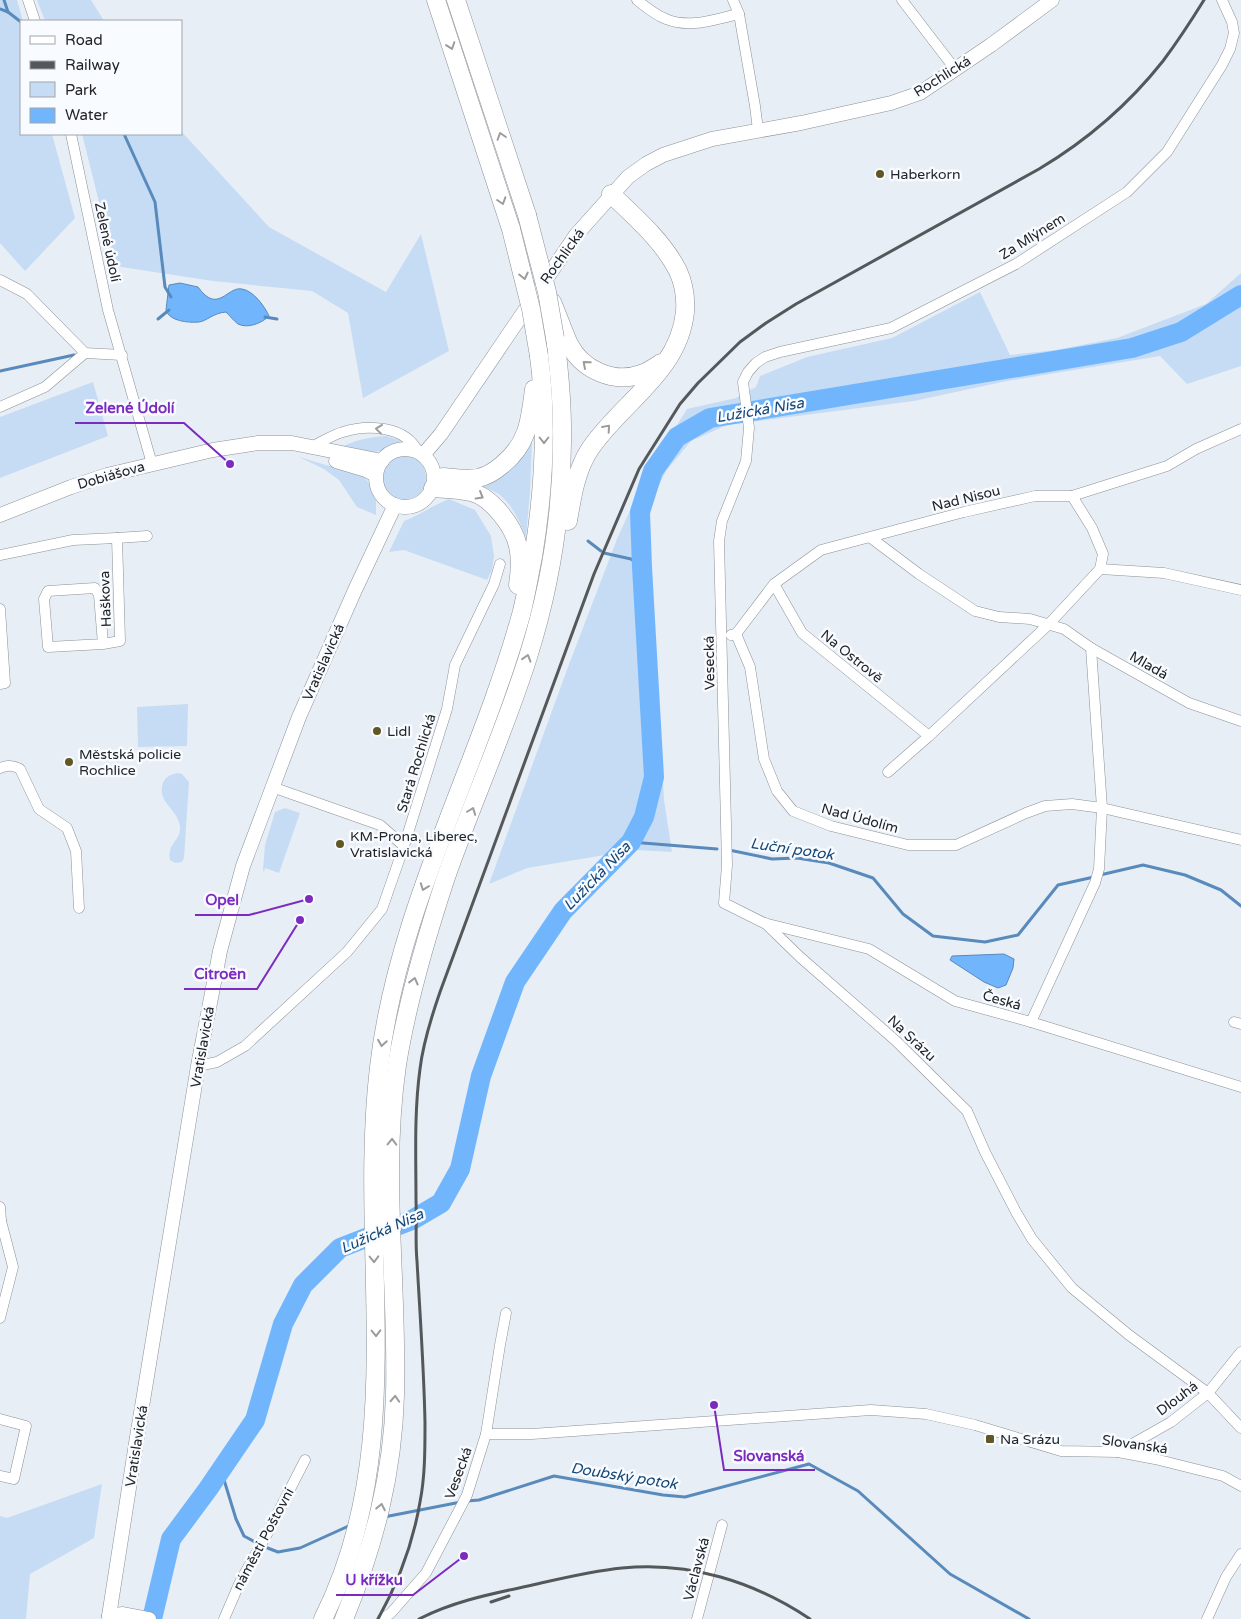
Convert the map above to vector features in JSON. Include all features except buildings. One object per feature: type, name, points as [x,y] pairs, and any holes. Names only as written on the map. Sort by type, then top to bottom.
[{"type":"highway","points":[[323,1619],[351,1548],[366,1484],[372,1446],[376,1396],[374,1130],[379,1066],[387,1015],[398,968],[426,882],[484,726],[521,614],[538,529],[544,457],[542,383],[529,300],[511,229],[436,0]]},
{"type":"highway","points":[[344,1619],[369,1554],[386,1482],[390,1448],[395,1398],[391,1190],[392,1132],[397,1069],[405,1019],[415,975],[446,878],[517,690],[534,636],[548,578],[561,492],[562,427],[560,378],[563,342],[547,292],[527,215],[456,0]]},
{"type":"highway","points":[[534,636],[545,614],[564,544],[577,477],[589,451],[610,424],[666,364],[679,340],[684,324],[684,288],[678,272],[656,240],[611,194]]},
{"type":"highway","points":[[563,342],[591,369],[607,376],[622,377],[641,374],[670,357]]},
{"type":"highway","points":[[433,482],[480,478],[496,471],[511,458],[522,444],[530,422],[539,356]]},
{"type":"highway","points":[[433,482],[473,492],[487,500],[501,514],[518,545],[520,568],[517,592],[484,726]]},
{"type":"street","points":[[28,0],[35,20]]},
{"type":"street","points":[[637,0],[656,14],[679,23],[693,24],[739,14]]},
{"type":"street","points":[[733,0],[739,14],[758,130]]},
{"type":"street","points":[[902,0],[955,69]]},
{"type":"street","name":"Za Mlýnem","points":[[743,386],[748,372],[765,357],[780,352],[891,328],[1016,264],[1127,192],[1167,152],[1222,65],[1230,49],[1237,31],[1222,0]]},
{"type":"street","name":"Rochlická","points":[[421,454],[441,434],[570,242],[611,194],[628,177],[646,164],[663,155],[712,139],[801,123],[890,103],[920,93],[1050,1]]},
{"type":"street","name":"Zelené údolí","points":[[71,135],[108,310],[152,464]]},
{"type":"street","points":[[0,280],[27,294],[85,353],[122,355]]},
{"type":"street","points":[[0,407],[45,387],[85,353]]},
{"type":"street","name":"Vesecká","points":[[743,386],[749,428],[746,461],[722,521],[719,541],[727,866],[724,903],[764,923]]},
{"type":"street","points":[[317,444],[332,436],[363,428],[383,429],[401,433],[414,444],[429,462],[433,482],[428,496],[421,503],[406,507],[395,506],[388,502],[377,486],[375,475],[382,461],[390,453],[399,450],[406,449],[421,454]]},
{"type":"street","name":"Nad Nisou","points":[[736,634],[774,584],[821,550],[964,512],[1035,496],[1072,496],[1167,466],[1196,449],[1241,429]]},
{"type":"street","name":"Dobiášova","points":[[0,515],[107,475],[226,447],[258,442],[317,444],[365,459],[382,461]]},
{"type":"street","name":"Dobiášova","points":[[226,447],[291,449],[312,453],[366,470],[375,475]]},
{"type":"street","points":[[888,772],[1048,625],[1100,569],[1103,554],[1092,528],[1072,496]]},
{"type":"street","name":"Vratislavická","points":[[108,1618],[198,1066],[222,942],[243,866],[299,717],[395,506]]},
{"type":"street","points":[[0,555],[73,540],[147,536]]},
{"type":"street","name":"Haškova","points":[[103,644],[99,595],[96,588],[48,591],[44,599],[48,647],[103,644],[120,641],[116,538]]},
{"type":"street","points":[[871,538],[919,574],[975,611],[998,617],[1030,620],[1048,625]]},
{"type":"street","name":"Stará Rochlická","points":[[198,1066],[216,1062],[245,1046],[347,952],[382,909],[447,709],[455,666],[494,584],[500,564]]},
{"type":"street","points":[[1100,569],[1164,573],[1241,590]]},
{"type":"street","name":"Na Ostrově","points":[[774,584],[802,633],[928,736]]},
{"type":"street","points":[[0,608],[5,683],[0,684]]},
{"type":"street","name":"Mladá","points":[[1048,625],[1064,629],[1091,648],[1189,704],[1241,721]]},
{"type":"street","points":[[722,638],[736,634]]},
{"type":"street","name":"Nad Údolím","points":[[736,634],[750,667],[764,760],[777,791],[793,811],[831,826],[908,845],[956,845],[1026,812],[1045,806],[1072,804],[1102,808],[1241,840]]},
{"type":"street","points":[[1031,1022],[1095,883],[1099,869],[1102,808],[1091,648]]},
{"type":"street","points":[[0,768],[8,765],[20,769],[39,809],[66,828],[76,851],[79,908]]},
{"type":"street","points":[[272,787],[380,825],[404,846]]},
{"type":"street","name":"Česká","points":[[764,923],[870,949],[955,1001],[1031,1022],[1241,1087]]},
{"type":"street","name":"Na Srázu","points":[[764,923],[895,1040],[967,1111],[990,1161],[1028,1232],[1072,1288],[1129,1335],[1208,1393],[1241,1428]]},
{"type":"street","points":[[0,1207],[1,1224],[13,1267],[0,1318]]},
{"type":"street","name":"Vesecká","points":[[382,1619],[391,1613],[426,1573],[467,1495],[486,1434],[506,1313]]},
{"type":"street","name":"Dlouhá","points":[[1118,1452],[1171,1422],[1208,1393],[1241,1352]]},
{"type":"street","name":"Slovanská","points":[[486,1434],[532,1434],[871,1410],[942,1417],[1061,1451],[1118,1452],[1155,1459],[1223,1476],[1241,1486]]},
{"type":"street","points":[[0,1419],[26,1426],[14,1479],[0,1476]]},
{"type":"street","name":"náměstí Poštovní","points":[[224,1619],[240,1582],[305,1460]]},
{"type":"street","name":"Václavská","points":[[697,1619],[722,1526]]},
{"type":"street","points":[[1207,1619],[1226,1577],[1241,1554]]},
{"type":"street","points":[[108,1618],[123,1614],[149,1619]]},
{"type":"green space","points":[[0,0],[17,0],[23,20],[20,20],[20,135],[52,135],[75,218],[25,271],[0,243]]},
{"type":"green space","points":[[37,0],[91,0],[103,20],[45,20]]},
{"type":"green space","points":[[182,132],[269,227],[386,292],[421,234],[449,351],[363,398],[348,313],[312,291],[213,281],[115,266],[82,135],[182,135]]},
{"type":"green space","points":[[1241,273],[1241,366],[1187,384],[1160,356],[1007,381],[914,401],[727,425],[691,441],[666,471],[648,508],[664,800],[672,852],[635,850],[527,868],[489,884],[617,539],[647,473],[687,409],[736,398],[756,387],[760,376],[807,357],[892,338],[980,292],[1010,355],[1056,350],[1117,338],[1206,304]]},
{"type":"green space","points":[[93,382],[108,436],[0,478],[0,417]]},
{"type":"green space","points":[[386,436],[403,441],[391,444],[381,451],[365,453],[339,448],[362,439]]},
{"type":"green space","points":[[532,441],[526,537],[507,502],[497,493],[481,486],[526,451]]},
{"type":"green space","points":[[404,456],[416,460],[422,466],[426,478],[422,490],[416,496],[404,500],[392,496],[386,490],[382,478],[386,466],[392,460]]},
{"type":"green space","points":[[299,457],[363,476],[370,484],[376,499],[376,515],[357,507],[339,480],[324,469]]},
{"type":"green space","points":[[449,499],[475,510],[491,536],[494,556],[492,570],[487,580],[404,550],[389,552],[404,521]]},
{"type":"green space","points":[[188,704],[187,746],[138,747],[137,707]]},
{"type":"green space","points":[[178,773],[182,774],[189,782],[184,858],[182,862],[175,863],[170,860],[170,850],[178,837],[179,822],[165,801],[162,790],[165,779]]},
{"type":"green space","points":[[285,808],[300,813],[279,873],[265,868],[264,872],[265,845],[275,812]]},
{"type":"green space","points":[[102,1484],[94,1538],[30,1574],[26,1619],[0,1619],[0,1516],[7,1518]]},
{"type":"water","points":[[180,283],[198,287],[211,299],[217,299],[237,289],[246,290],[258,300],[269,316],[263,321],[250,326],[238,324],[226,312],[199,322],[185,322],[175,319],[166,310],[169,285]]},
{"type":"water","points":[[1004,954],[1014,959],[1013,968],[1006,985],[998,988],[984,982],[950,960],[952,956]]},
{"type":"waterway","points":[[4,0],[8,12],[20,21]]},
{"type":"waterway","points":[[0,9],[8,12]]},
{"type":"waterway","points":[[124,135],[155,202],[165,287],[171,297]]},
{"type":"waterway","name":"Lužická Nisa","points":[[152,1619],[171,1539],[255,1420],[283,1324],[303,1285],[340,1248],[412,1220],[441,1203],[460,1169],[481,1076],[515,982],[563,911],[631,842],[644,817],[654,777],[640,512],[653,471],[677,437],[710,418],[1132,348],[1181,332],[1241,295]]},
{"type":"waterway","points":[[158,319],[169,310]]},
{"type":"waterway","points":[[265,317],[277,319]]},
{"type":"waterway","points":[[0,371],[74,355]]},
{"type":"waterway","points":[[588,541],[601,551]]},
{"type":"waterway","points":[[604,553],[631,559],[642,567]]},
{"type":"waterway","name":"Luční potok","points":[[631,842],[717,849]]},
{"type":"waterway","name":"Luční potok","points":[[729,850],[772,859],[797,858],[829,863],[873,878],[903,914],[933,936],[985,942],[1018,935],[1058,885],[1094,877]]},
{"type":"waterway","name":"Luční potok","points":[[1100,875],[1143,865],[1185,875],[1221,890],[1241,906]]},
{"type":"waterway","name":"Doubský potok","points":[[467,1501],[479,1500],[554,1476],[663,1495],[685,1497],[809,1464],[858,1491],[950,1574],[1029,1619]]},
{"type":"waterway","name":"Doubský potok","points":[[221,1470],[236,1519],[244,1536],[257,1543]]},
{"type":"waterway","name":"Doubský potok","points":[[384,1517],[461,1502]]},
{"type":"waterway","name":"Doubský potok","points":[[265,1547],[278,1552],[300,1548],[351,1525]]},
{"type":"railway","points":[[378,1619],[392,1591],[409,1548],[422,1493],[424,1473],[422,1342],[416,1246],[416,1118],[421,1059],[425,1040],[440,992],[594,574],[639,469],[680,404],[698,383],[740,342],[796,304],[1039,169],[1090,134],[1121,107],[1150,77],[1174,46],[1204,0]]},
{"type":"railway","points":[[419,1619],[446,1607],[500,1592],[575,1575],[622,1568],[647,1567],[696,1571],[721,1577],[767,1594],[810,1619]]},
{"type":"railway","points":[[491,1602],[509,1596]]},
{"type":"place","name":"Haberkorn","points":[[880,174]]},
{"type":"place","name":"Zelené Údolí","points":[[230,464]]},
{"type":"place","name":"Lidl","points":[[377,731]]},
{"type":"place","name":"Městská policie Rochlice","points":[[69,762]]},
{"type":"place","name":"KM-Prona, Liberec, Vratislavická","points":[[340,844]]},
{"type":"place","name":"Opel","points":[[309,899]]},
{"type":"place","name":"Citroën","points":[[300,920]]},
{"type":"place","name":"Slovanská","points":[[714,1405]]},
{"type":"place","name":"Na Srázu","points":[[990,1439]]},
{"type":"place","name":"U křížku","points":[[464,1556]]}]
